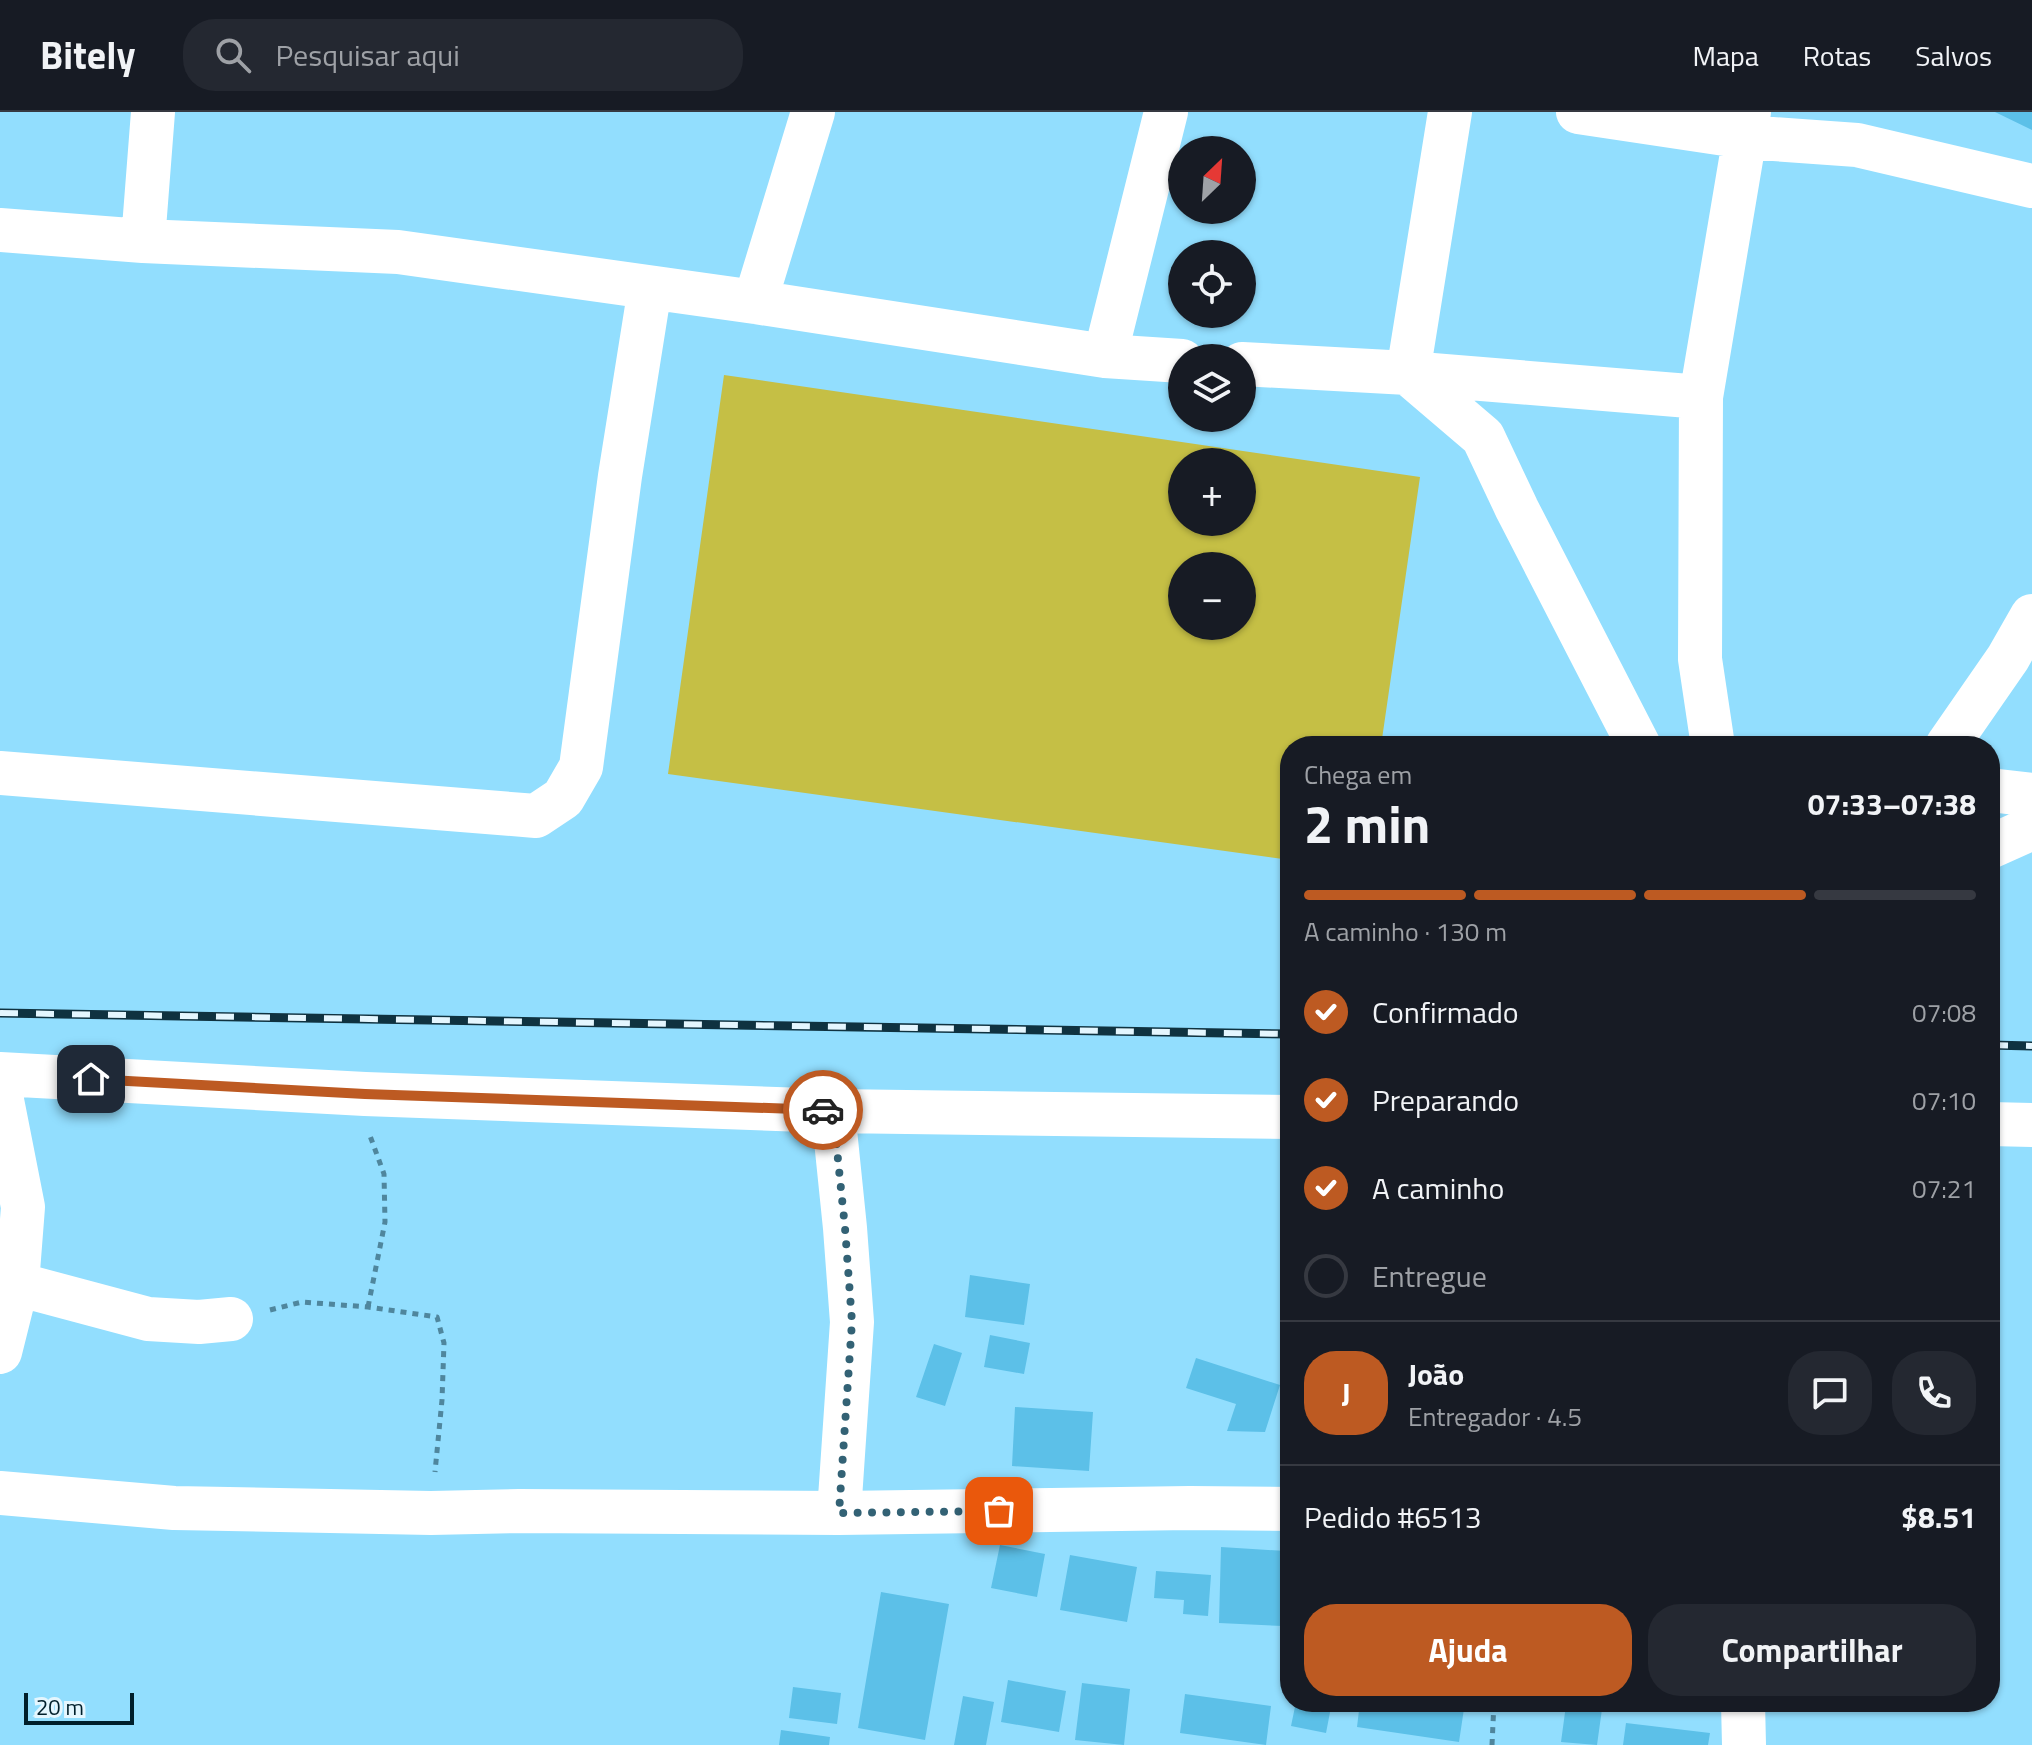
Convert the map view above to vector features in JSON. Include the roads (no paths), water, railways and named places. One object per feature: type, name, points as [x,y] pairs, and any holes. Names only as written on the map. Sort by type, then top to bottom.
[{"type":"street","points":[[143,241],[153,112]]},
{"type":"street","points":[[755,302],[813,112]]},
{"type":"street","points":[[1105,356],[1166,112]]},
{"type":"street","points":[[1408,373],[1450,112]]},
{"type":"street","points":[[1578,112],[1747,125],[1857,145],[2032,186]]},
{"type":"street","points":[[1712,736],[1700,659],[1701,397],[1747,125]]},
{"type":"street","points":[[0,230],[143,241],[398,252],[755,302],[1105,356],[1168,360]]},
{"type":"street","points":[[0,773],[536,816],[563,798],[581,767],[620,476],[650,288]]},
{"type":"street","points":[[1256,365],[1408,373],[1701,397]]},
{"type":"street","points":[[1408,373],[1483,437],[1634,736]]},
{"type":"street","points":[[1954,736],[2008,658],[2032,616]]},
{"type":"street","points":[[2000,791],[2032,795]]},
{"type":"street","points":[[2000,842],[2032,828]]},
{"type":"street","points":[[0,1074],[365,1094],[833,1111],[1280,1117]]},
{"type":"street","points":[[0,1090],[23,1207],[17,1284],[0,1352]]},
{"type":"street","points":[[833,1111],[852,1322],[839,1513]]},
{"type":"street","points":[[2000,1124],[2032,1125]]},
{"type":"street","points":[[17,1284],[148,1319],[199,1322],[231,1319]]},
{"type":"street","points":[[0,1493],[174,1508],[431,1513],[1280,1509]]},
{"type":"street","points":[[1743,1712],[1744,1745]]},
{"type":"railway","points":[[0,1013],[1280,1034]]},
{"type":"railway","points":[[2000,1045],[2032,1046]]}]
